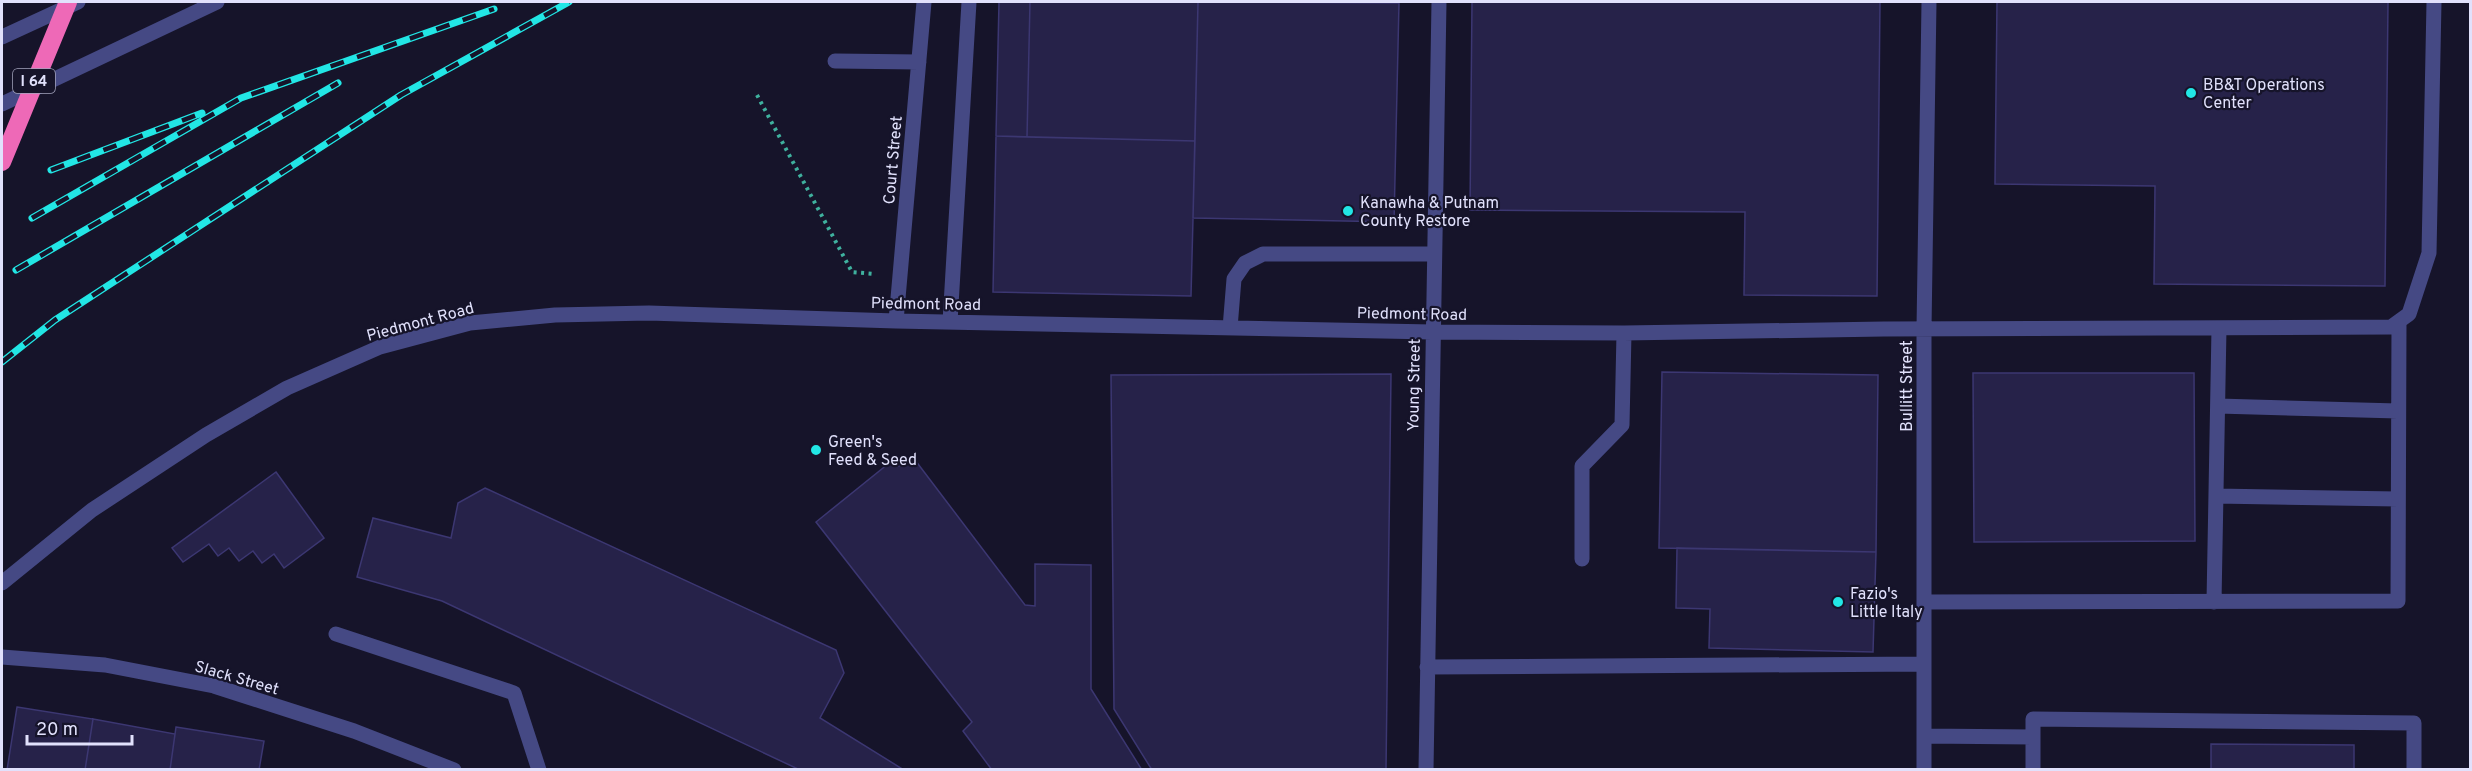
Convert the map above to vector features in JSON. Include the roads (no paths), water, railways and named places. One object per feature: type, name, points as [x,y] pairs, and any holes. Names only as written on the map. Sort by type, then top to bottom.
[{"type":"highway","name":"I 64","points":[[2,162],[68,2]]},
{"type":"street","points":[[2,37],[78,2]]},
{"type":"street","points":[[2,104],[217,2]]},
{"type":"street","name":"Court Street","points":[[896,321],[924,2]]},
{"type":"street","points":[[950,322],[969,2]]},
{"type":"street","name":"Young Street","points":[[1426,770],[1439,2]]},
{"type":"street","name":"Bullitt Street","points":[[1924,770],[1924,329],[1929,2]]},
{"type":"street","points":[[1924,602],[2398,601],[2399,322],[2409,314],[2429,253],[2434,2]]},
{"type":"street","points":[[835,61],[918,62]]},
{"type":"street","points":[[1230,328],[1234,279],[1245,263],[1263,254],[1434,254]]},
{"type":"street","name":"Piedmont Road","points":[[2,583],[92,510],[206,435],[287,388],[381,347],[470,323],[555,315],[649,313],[1230,328],[1624,333],[2391,327],[2399,322]]},
{"type":"street","points":[[2214,602],[2219,328]]},
{"type":"street","points":[[1582,559],[1582,466],[1622,425],[1624,333]]},
{"type":"street","points":[[2217,406],[2398,411]]},
{"type":"street","points":[[2216,496],[2398,499]]},
{"type":"street","points":[[336,634],[514,693],[539,770]]},
{"type":"street","name":"Slack Street","points":[[2,657],[105,665],[214,686],[354,731],[454,770]]},
{"type":"street","points":[[1427,668],[1924,664]]},
{"type":"street","points":[[2033,770],[2033,719],[2414,723],[2414,770]]},
{"type":"street","points":[[1924,736],[2033,737]]},
{"type":"railway","points":[[2,362],[55,320],[401,95],[569,2]]},
{"type":"railway","points":[[32,218],[241,98],[494,9]]},
{"type":"railway","points":[[16,270],[338,83]]},
{"type":"railway","points":[[51,170],[202,113]]},
{"type":"place","name":"BB&T Operations Center","points":[[2191,93]]},
{"type":"place","name":"Kanawha & Putnam County Restore","points":[[1348,211]]},
{"type":"place","name":"Green's Feed & Seed","points":[[816,450]]},
{"type":"place","name":"Fazio's Little Italy","points":[[1838,602]]}]
